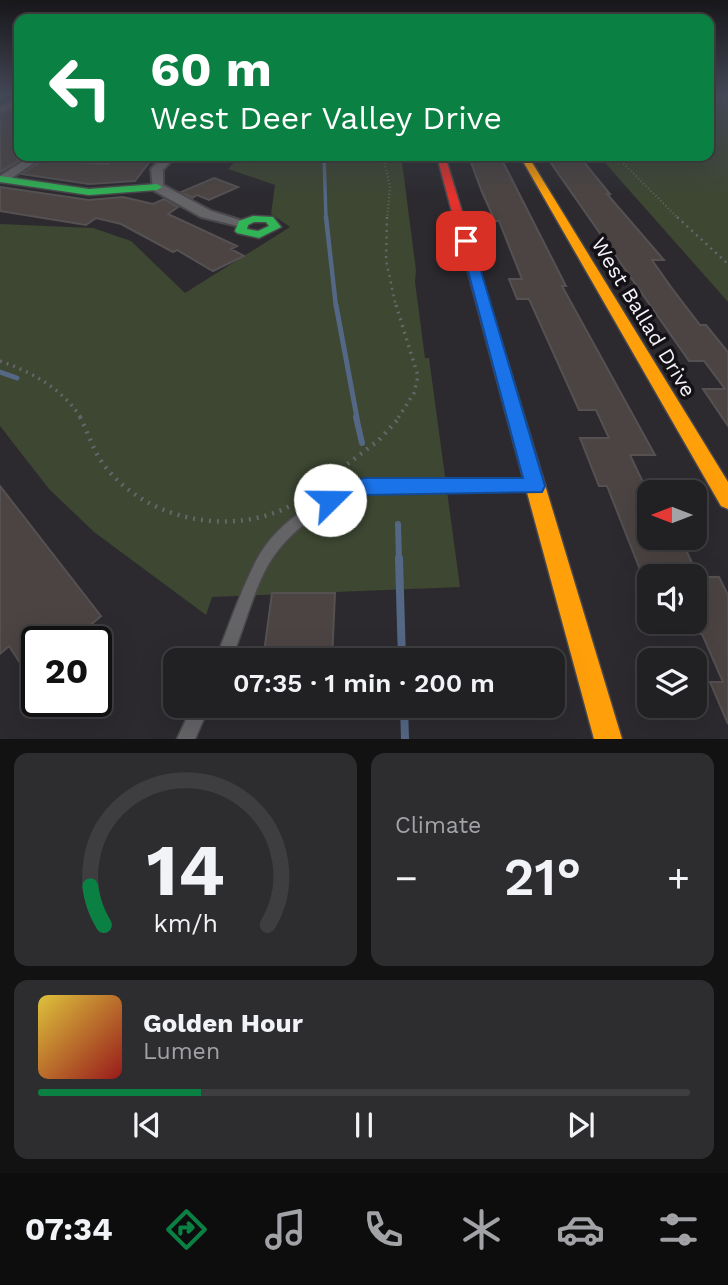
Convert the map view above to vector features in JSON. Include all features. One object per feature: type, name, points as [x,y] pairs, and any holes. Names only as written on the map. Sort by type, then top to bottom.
[{"type":"street","points":[[1,179],[31,161]]},
{"type":"street","points":[[157,187],[157,169],[165,161]]},
{"type":"street","points":[[442,161],[608,739]]},
{"type":"street","name":"West Ballad Drive","points":[[527,161],[728,500]]},
{"type":"street","points":[[1,179],[89,192],[157,187],[206,214],[241,225]]},
{"type":"lane","points":[[228,648],[263,560],[310,511],[351,489],[405,486],[535,486]]},
{"type":"lane","points":[[186,739],[196,718]]},
{"type":"path","points":[[0,361],[35,374],[66,401],[80,416],[93,449],[105,467],[137,497],[186,518],[250,522],[277,514],[364,456],[393,427],[415,393],[417,371],[401,328],[401,315],[387,266],[385,242],[390,184],[384,161]]},
{"type":"path","points":[[621,161],[696,237],[728,264]]},
{"type":"green space","points":[[714,128],[728,128],[728,302],[603,161],[714,161]]},
{"type":"green space","points":[[235,161],[402,162],[425,358],[429,358],[460,587],[212,597],[206,615],[94,532],[49,489],[0,426],[0,224],[93,228],[131,241],[185,293],[290,227],[271,214],[275,185],[228,169]]},
{"type":"building","points":[[0,128],[14,128],[14,161],[19,161],[0,172]]},
{"type":"building","points":[[41,161],[108,164],[112,161],[150,161],[135,181],[89,184],[21,174]]},
{"type":"building","points":[[470,161],[503,161],[566,286],[562,286],[655,455],[630,455],[642,480],[637,480],[637,550],[686,550],[693,564],[638,564],[607,486],[599,486],[580,438],[609,438],[596,410],[579,410],[529,299],[517,299],[509,279],[522,279],[499,221],[495,221]]},
{"type":"building","points":[[549,161],[583,161],[610,194],[607,194],[664,260],[652,260],[671,287],[700,325],[706,325],[728,352],[728,426],[703,389],[725,389],[704,361],[689,361]]},
{"type":"building","points":[[214,178],[238,187],[209,200],[197,195],[192,198],[181,192]]},
{"type":"building","points":[[0,187],[89,200],[123,197],[153,204],[164,199],[178,207],[168,214],[237,246],[231,249],[244,256],[213,271],[177,250],[173,252],[121,224],[96,218],[86,225],[0,211]]},
{"type":"building","points":[[0,486],[101,616],[89,626],[21,626],[21,664],[9,646],[0,654]]},
{"type":"building","points":[[707,577],[719,577],[728,595],[728,724],[710,682],[723,682],[702,634],[707,634]]},
{"type":"building","points":[[272,593],[335,593],[333,648],[265,648]]},
{"type":"waterway","points":[[324,161],[326,219]]},
{"type":"waterway","points":[[326,217],[336,307]]},
{"type":"waterway","points":[[336,305],[357,418]]},
{"type":"waterway","points":[[0,372],[17,378]]},
{"type":"waterway","points":[[356,417],[362,443]]},
{"type":"waterway","points":[[398,524],[399,560]]},
{"type":"waterway","points":[[399,558],[402,648]]},
{"type":"waterway","points":[[404,718],[405,739]]},
{"type":"traffic: fast","points":[[0,179],[89,192],[157,187]]},
{"type":"traffic: fast","points":[[253,219],[269,219],[275,227],[259,235],[241,231],[243,223],[253,219]]},
{"type":"traffic: slow","points":[[527,161],[728,500]]},
{"type":"traffic: slow","points":[[535,485],[608,739]]},
{"type":"traffic: jam","points":[[442,161],[535,485]]},
{"type":"route","points":[[330,500],[351,489],[365,487],[535,486],[466,241]]}]
